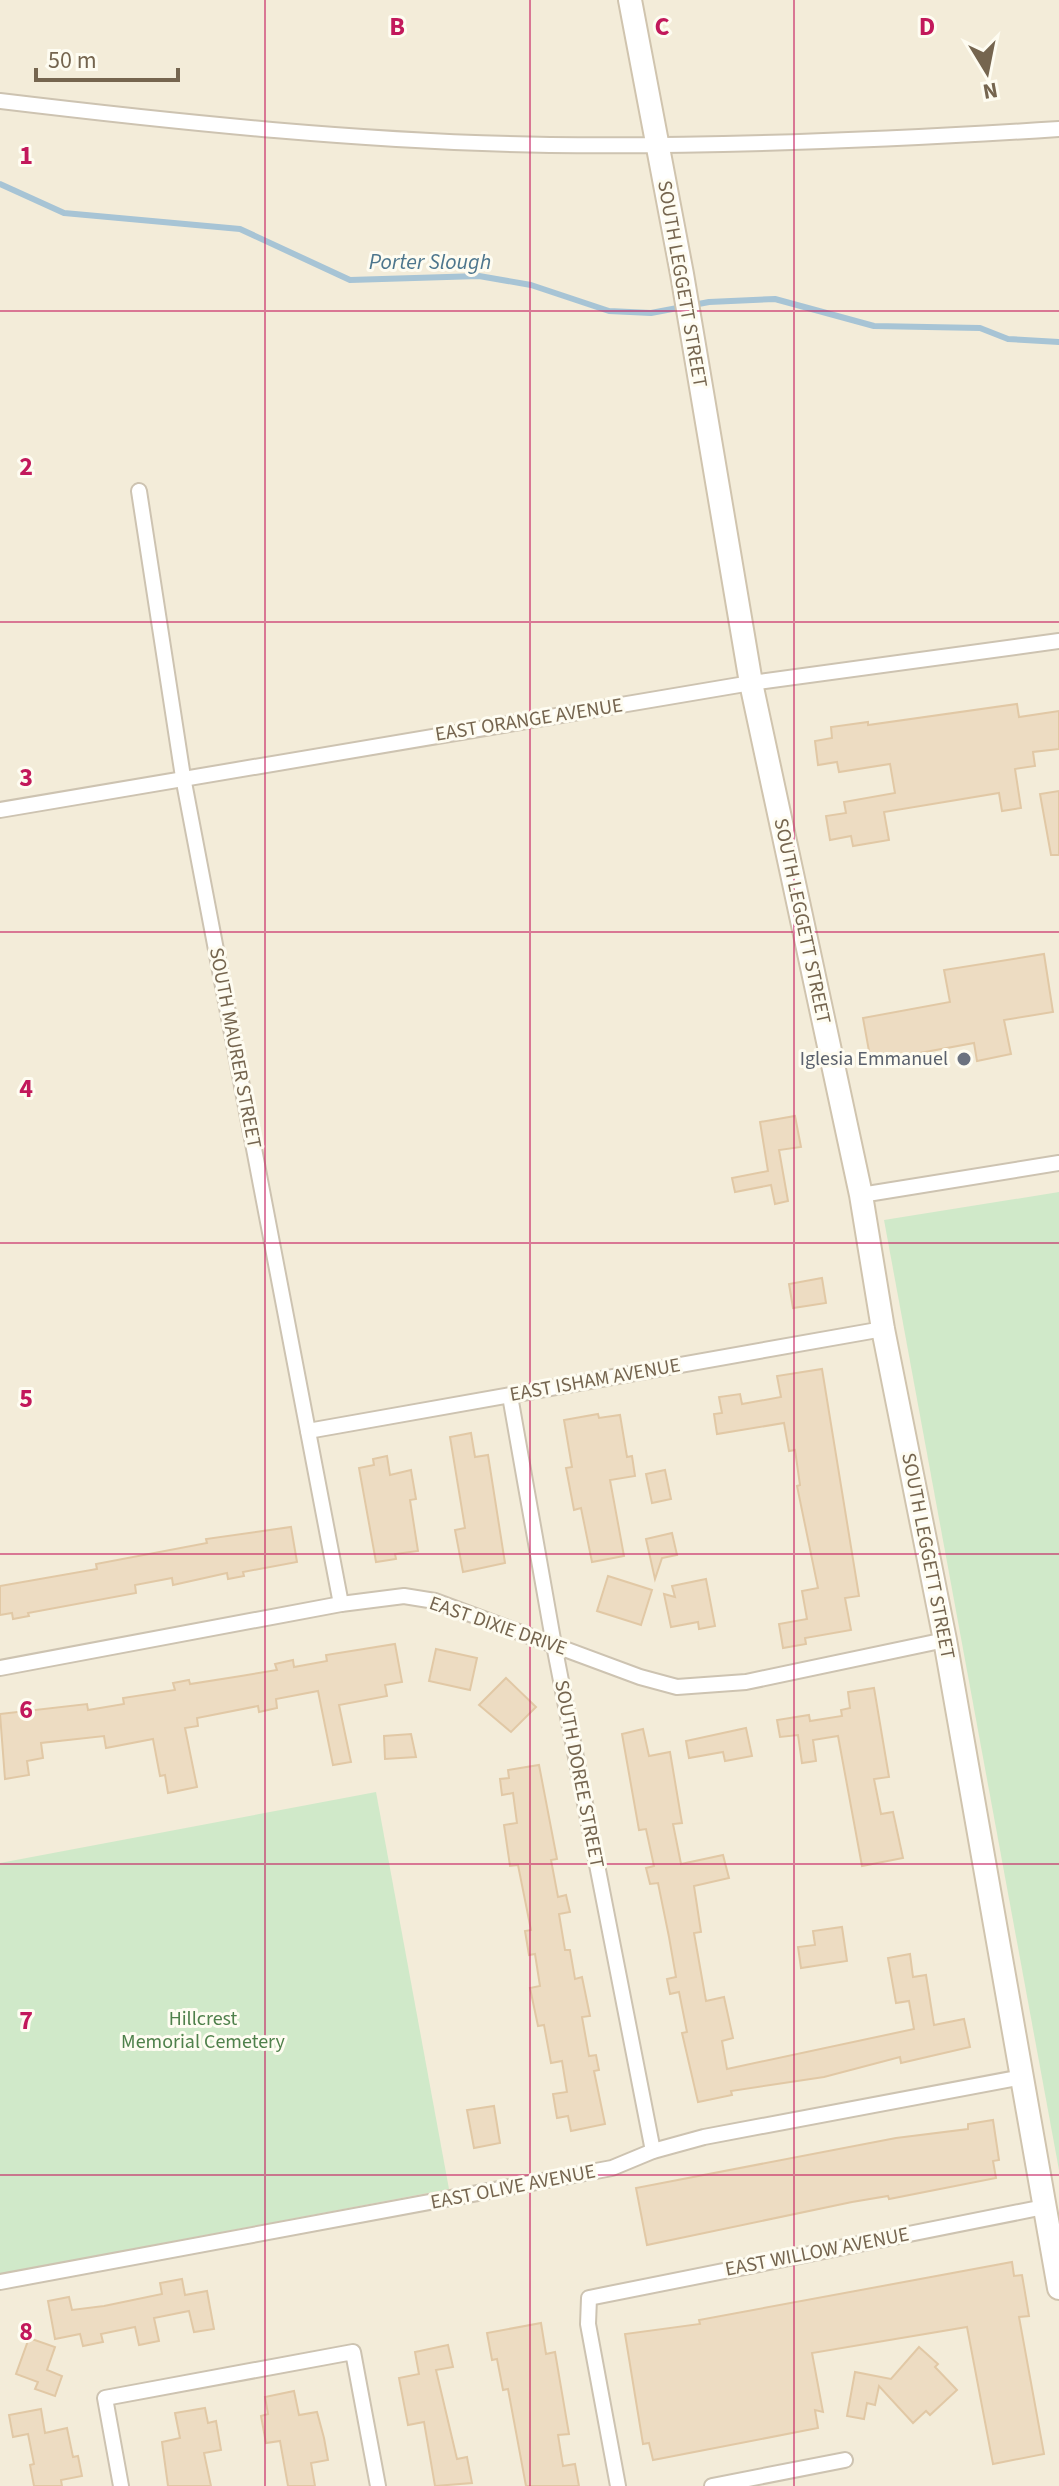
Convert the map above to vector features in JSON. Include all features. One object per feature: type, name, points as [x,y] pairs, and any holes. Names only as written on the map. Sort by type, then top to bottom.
[{"type":"street","name":"SOUTH LEGGETT STREET","points":[[630,0],[682,274],[751,683],[861,1195],[883,1329],[945,1640],[1059,2288]]},
{"type":"street","points":[[0,101],[330,135],[533,144],[657,145],[931,138],[1059,129]]},
{"type":"street","name":"SOUTH MAURER STREET","points":[[139,491],[183,777],[341,1604]]},
{"type":"street","name":"EAST ORANGE AVENUE","points":[[0,810],[751,683],[1059,641]]},
{"type":"street","points":[[861,1195],[1059,1163]]},
{"type":"street","name":"EAST ISHAM AVENUE","points":[[308,1431],[883,1329]]},
{"type":"street","name":"SOUTH DOREE STREET","points":[[510,1396],[554,1645],[653,2151]]},
{"type":"street","name":"EAST DIXIE DRIVE","points":[[0,1668],[341,1604],[404,1596],[435,1601],[677,1687],[709,1687],[945,1640]]},
{"type":"street","name":"EAST OLIVE AVENUE","points":[[0,2282],[612,2168],[653,2151],[704,2137],[1022,2077]]},
{"type":"street","name":"EAST WILLOW AVENUE","points":[[618,2486],[588,2324],[589,2298],[1044,2207]]},
{"type":"street","points":[[121,2486],[105,2398],[353,2352],[378,2486]]},
{"type":"street","points":[[712,2486],[845,2460]]},
{"type":"shaded area","points":[[0,0],[1059,0],[1059,2486],[0,2486]]},
{"type":"green space","points":[[1059,1192],[1059,2170],[884,1220]]},
{"type":"green space","name":"Hillcrest Memorial Cemetery","points":[[376,1792],[449,2189],[0,2274],[0,1863]]},
{"type":"building","points":[[1017,704],[1019,717],[1059,711],[1059,749],[1033,752],[1035,766],[1015,769],[1021,808],[1002,811],[999,793],[884,812],[889,840],[853,846],[851,836],[830,840],[826,816],[846,813],[844,802],[895,793],[890,764],[839,772],[837,762],[818,765],[815,741],[832,738],[831,727],[868,722],[868,725]]},
{"type":"building","points":[[1059,791],[1059,855],[1051,855],[1040,794]]},
{"type":"building","points":[[1044,954],[1053,1012],[1004,1020],[1011,1054],[977,1061],[974,1043],[871,1062],[863,1018],[950,1002],[944,970]]},
{"type":"building","points":[[795,1116],[801,1147],[779,1150],[788,1201],[775,1204],[771,1185],[735,1192],[732,1178],[768,1171],[760,1122]]},
{"type":"building","points":[[822,1278],[826,1303],[793,1308],[789,1284]]},
{"type":"building","points":[[822,1369],[859,1596],[845,1598],[851,1630],[805,1638],[806,1644],[783,1648],[779,1624],[807,1619],[802,1591],[818,1588],[797,1486],[800,1485],[795,1450],[789,1451],[784,1423],[717,1434],[714,1414],[722,1413],[719,1397],[740,1394],[742,1404],[781,1397],[777,1376]]},
{"type":"building","points":[[598,1414],[599,1418],[620,1415],[627,1457],[632,1456],[635,1476],[610,1480],[624,1556],[592,1562],[581,1508],[574,1510],[566,1468],[572,1467],[564,1420]]},
{"type":"building","points":[[471,1433],[475,1457],[488,1455],[505,1563],[463,1572],[455,1530],[465,1528],[450,1437]]},
{"type":"building","points":[[387,1456],[390,1475],[411,1470],[416,1499],[410,1500],[418,1551],[395,1554],[396,1559],[376,1562],[359,1468],[374,1465],[373,1459]]},
{"type":"building","points":[[665,1470],[671,1499],[652,1503],[646,1474]]},
{"type":"building","points":[[291,1527],[297,1562],[243,1572],[244,1576],[228,1579],[227,1573],[173,1585],[172,1578],[135,1585],[136,1593],[28,1613],[29,1616],[13,1619],[12,1613],[0,1615],[0,1586],[97,1569],[96,1564],[207,1543],[206,1539]]},
{"type":"building","points":[[672,1533],[677,1555],[662,1558],[655,1579],[646,1539]]},
{"type":"building","points":[[608,1576],[652,1590],[641,1625],[597,1611]]},
{"type":"building","points":[[706,1579],[715,1626],[699,1629],[698,1622],[671,1627],[664,1594],[675,1597],[672,1586]]},
{"type":"building","points":[[395,1644],[402,1682],[385,1685],[387,1696],[339,1705],[351,1762],[333,1765],[318,1691],[276,1699],[277,1708],[259,1712],[258,1706],[197,1718],[198,1726],[185,1728],[197,1787],[168,1793],[165,1775],[160,1776],[153,1739],[106,1748],[104,1736],[41,1743],[43,1758],[27,1761],[29,1775],[5,1779],[0,1714],[87,1704],[88,1710],[124,1704],[123,1698],[175,1690],[173,1683],[189,1680],[190,1684],[277,1670],[275,1664],[293,1660],[294,1667],[327,1661],[326,1655]]},
{"type":"building","points":[[436,1649],[477,1658],[470,1690],[429,1681]]},
{"type":"building","points":[[506,1678],[536,1707],[511,1732],[479,1705]]},
{"type":"building","points":[[874,1688],[889,1777],[874,1779],[881,1814],[893,1812],[903,1858],[862,1866],[838,1736],[813,1740],[816,1761],[802,1763],[798,1735],[780,1737],[777,1720],[809,1715],[810,1721],[842,1716],[841,1710],[850,1708],[848,1692]]},
{"type":"building","points":[[746,1728],[752,1756],[725,1761],[723,1752],[689,1758],[686,1741]]},
{"type":"building","points":[[643,1729],[649,1756],[670,1752],[682,1823],[673,1824],[681,1864],[723,1855],[729,1878],[694,1886],[701,1932],[694,1933],[706,2001],[724,1997],[733,2038],[722,2041],[727,2069],[914,2029],[909,2001],[896,2003],[888,1958],[910,1954],[913,1977],[926,1975],[934,2025],[964,2019],[970,2047],[901,2063],[900,2057],[824,2077],[731,2091],[732,2095],[698,2102],[682,2033],[687,2032],[679,1992],[670,1994],[667,1979],[676,1977],[669,1937],[658,1883],[650,1884],[646,1868],[654,1866],[646,1829],[639,1830],[622,1734]]},
{"type":"building","points":[[411,1734],[416,1757],[385,1759],[384,1736]]},
{"type":"building","points":[[539,1765],[557,1859],[551,1860],[558,1897],[566,1895],[570,1912],[559,1914],[565,1950],[570,1950],[575,1979],[582,1977],[590,2016],[582,2017],[589,2056],[596,2055],[599,2070],[594,2071],[605,2124],[571,2131],[568,2116],[557,2118],[553,2094],[567,2092],[562,2061],[551,2063],[544,2025],[538,2026],[530,1988],[540,1986],[535,1954],[529,1955],[525,1931],[531,1930],[518,1865],[510,1866],[504,1825],[517,1823],[513,1793],[502,1795],[500,1779],[509,1778],[508,1770]]},
{"type":"building","points":[[842,1927],[847,1961],[801,1968],[798,1947],[815,1945],[813,1931]]},
{"type":"building","points":[[494,2106],[500,2143],[474,2148],[467,2110]]},
{"type":"building","points":[[993,2120],[999,2160],[993,2161],[996,2178],[889,2199],[888,2196],[852,2202],[647,2245],[636,2188],[896,2138],[968,2129],[968,2124]]},
{"type":"building","points":[[1012,2262],[1014,2276],[1022,2275],[1029,2316],[1019,2317],[1044,2454],[993,2464],[967,2327],[812,2353],[823,2412],[815,2410],[818,2428],[653,2460],[649,2443],[643,2444],[625,2334],[700,2324],[699,2320]]},
{"type":"building","points":[[182,2279],[185,2295],[207,2291],[214,2329],[194,2332],[189,2311],[154,2318],[159,2341],[139,2345],[135,2327],[101,2334],[103,2342],[83,2346],[80,2334],[55,2339],[48,2301],[69,2297],[72,2310],[104,2306],[162,2294],[160,2283]]},
{"type":"building","points":[[541,2323],[546,2354],[555,2352],[569,2434],[558,2435],[563,2466],[575,2464],[579,2486],[526,2486],[508,2389],[503,2390],[497,2359],[492,2360],[487,2333]]},
{"type":"building","points":[[29,2338],[55,2347],[47,2370],[62,2376],[55,2396],[35,2389],[38,2382],[16,2374]]},
{"type":"building","points":[[448,2345],[453,2367],[436,2370],[457,2459],[467,2457],[472,2483],[435,2486],[424,2422],[408,2425],[399,2378],[419,2374],[415,2352]]},
{"type":"building","points":[[919,2347],[938,2364],[935,2367],[957,2390],[930,2415],[926,2411],[913,2423],[879,2386],[875,2405],[867,2403],[864,2419],[847,2416],[855,2372],[891,2379]]},
{"type":"building","points":[[294,2391],[299,2415],[317,2412],[324,2438],[328,2460],[311,2463],[315,2486],[288,2486],[280,2441],[266,2443],[261,2416],[268,2414],[265,2397]]},
{"type":"building","points":[[205,2408],[208,2423],[216,2421],[221,2450],[204,2453],[211,2486],[168,2486],[162,2442],[180,2438],[175,2413]]},
{"type":"building","points":[[41,2409],[45,2433],[67,2428],[73,2457],[78,2456],[82,2476],[61,2480],[62,2486],[34,2486],[30,2465],[34,2464],[28,2434],[13,2437],[9,2415]]},
{"type":"waterway","name":"Porter Slough","points":[[0,184],[64,213],[240,229],[350,280],[479,276],[531,285],[609,311],[651,313],[709,302],[775,299],[874,326],[980,328],[1008,339],[1059,342]]},
{"type":"place","name":"Iglesia Emmanuel","points":[[964,1059]]}]
